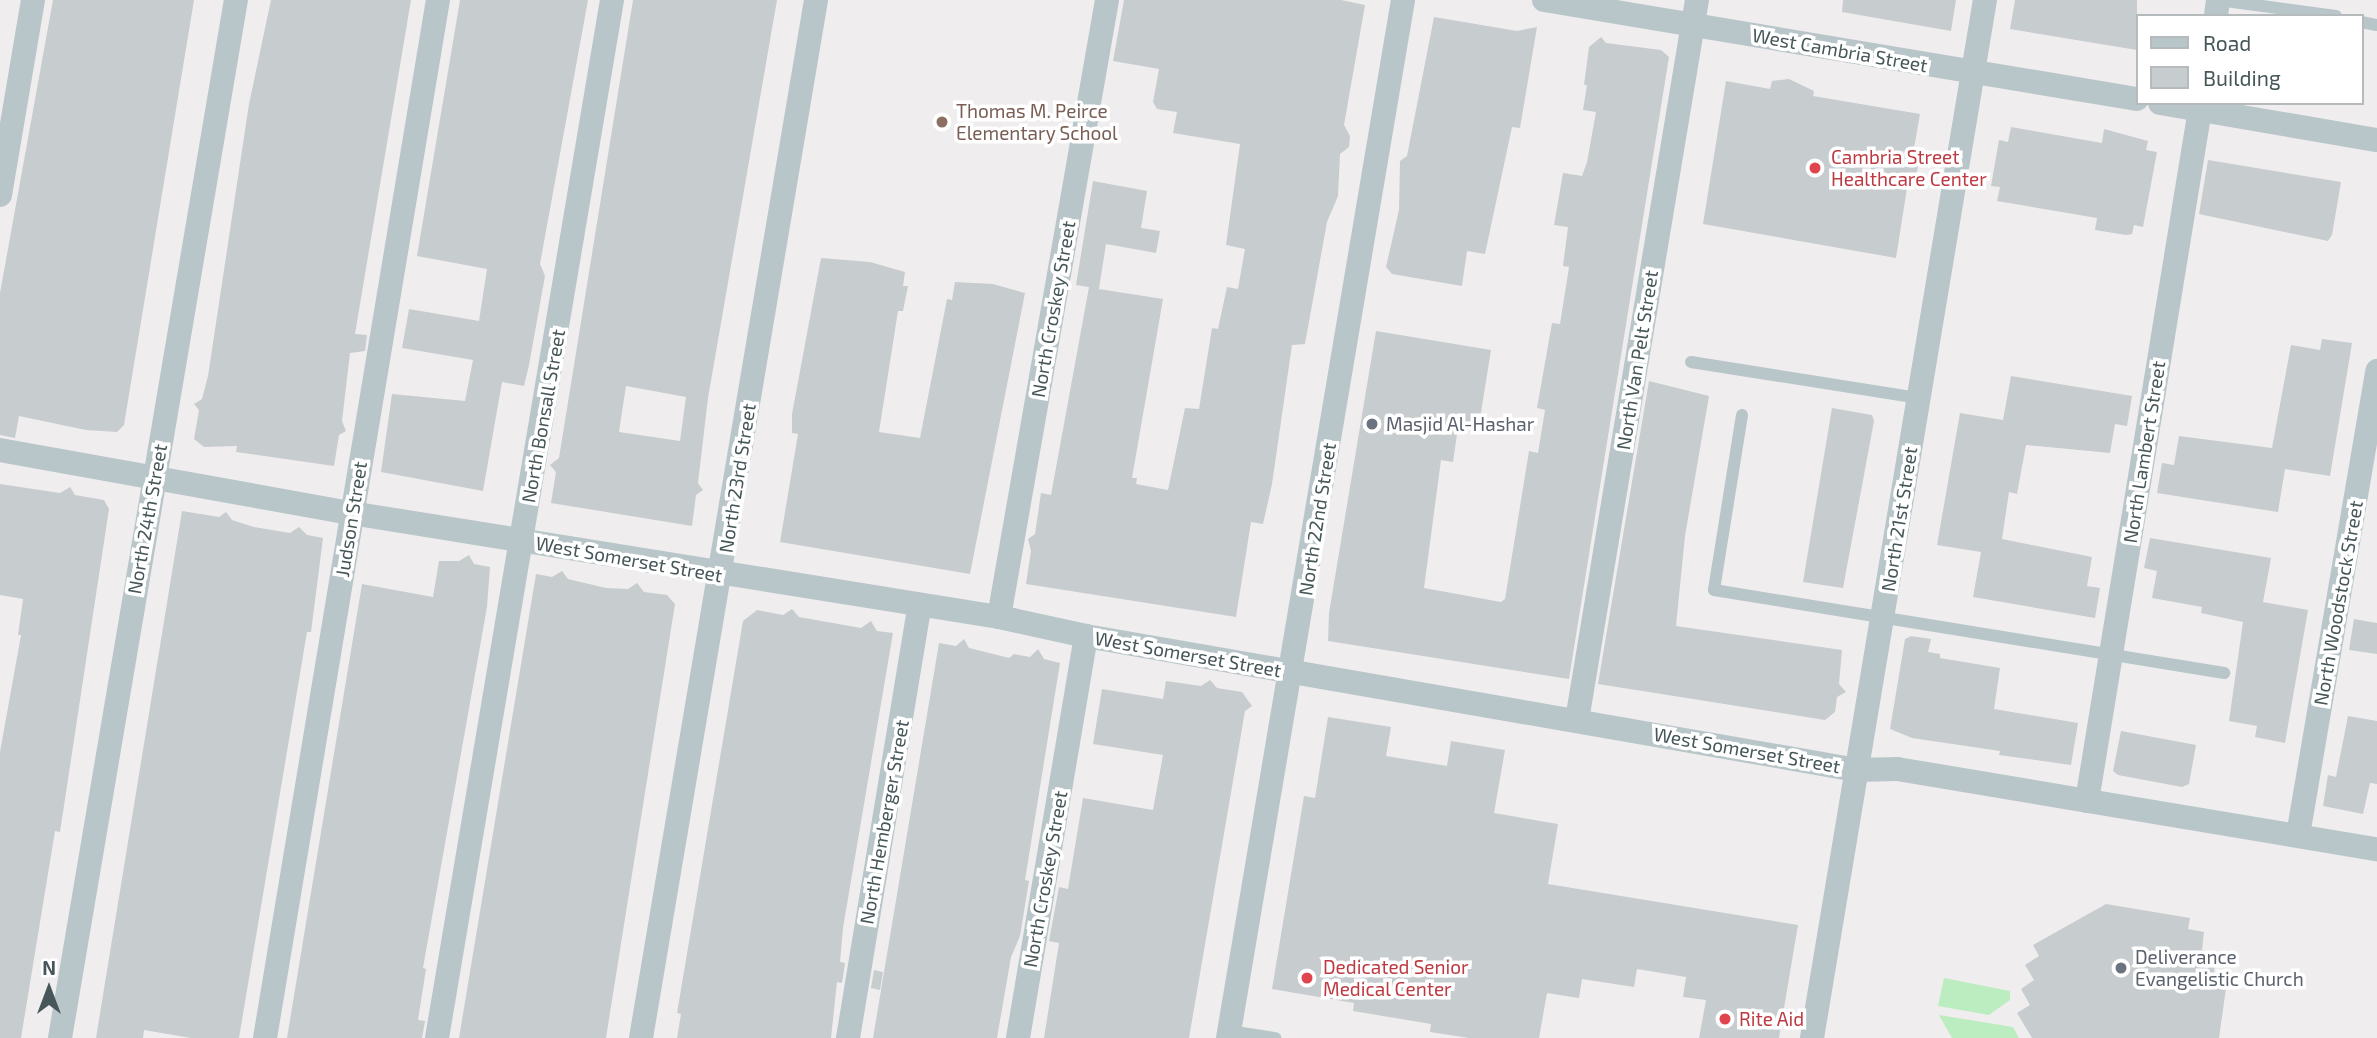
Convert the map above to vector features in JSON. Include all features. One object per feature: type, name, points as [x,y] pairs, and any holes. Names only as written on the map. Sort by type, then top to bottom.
[{"type":"street","points":[[0,195],[33,0]]},
{"type":"street","name":"North 24th Street","points":[[60,1038],[236,0]]},
{"type":"street","name":"Judson Street","points":[[265,1038],[438,0]]},
{"type":"street","name":"North Bonsall Street","points":[[437,1038],[612,0]]},
{"type":"street","name":"North 23rd Street","points":[[641,1038],[816,0]]},
{"type":"street","name":"North Croskey Street","points":[[999,617],[1107,0]]},
{"type":"street","name":"North 22nd Street","points":[[1229,1034],[1403,0]]},
{"type":"street","name":"West Cambria Street","points":[[1544,0],[2136,99]]},
{"type":"street","name":"North Van Pelt Street","points":[[1577,720],[1697,0]]},
{"type":"street","name":"North 21st Street","points":[[1812,1038],[1985,0]]},
{"type":"street","points":[[2180,105],[2377,139]]},
{"type":"street","name":"North Lambert Street","points":[[2087,800],[2200,107]]},
{"type":"street","name":"North Woodstock Street","points":[[2298,835],[2376,387]]},
{"type":"street","name":"West Somerset Street","points":[[0,450],[351,513],[721,575],[999,617],[1086,636],[1857,770],[1897,769],[2377,849]]},
{"type":"street","name":"North Hemberger Street","points":[[848,1038],[920,605]]},
{"type":"street","name":"North Croskey Street","points":[[1018,1038],[1086,636]]},
{"type":"lane","points":[[2218,0],[2323,14]]},
{"type":"lane","points":[[1691,362],[1919,398]]},
{"type":"lane","points":[[1742,415],[1714,590],[2224,673]]},
{"type":"lane","points":[[1229,1034],[1275,1038]]},
{"type":"green space","points":[[1944,978],[2010,991],[2010,1000],[1989,1015],[1938,1006]]},
{"type":"green space","points":[[1939,1015],[2013,1027],[2019,1038],[1952,1038]]},
{"type":"building","points":[[53,0],[194,0],[124,425],[117,432],[86,430],[19,416],[15,438],[0,435],[0,293]]},
{"type":"building","points":[[271,0],[411,0],[355,334],[367,335],[365,351],[350,353],[342,421],[346,431],[339,435],[334,466],[236,452],[237,446],[204,447],[194,439],[199,410],[194,404],[202,399],[208,376],[249,104]]},
{"type":"building","points":[[460,0],[588,0],[540,264],[545,276],[529,365],[524,386],[502,382],[483,491],[381,472],[392,394],[465,401],[473,360],[402,348],[409,309],[479,321],[487,269],[417,256]]},
{"type":"building","points":[[633,0],[777,0],[708,398],[698,483],[703,490],[696,495],[692,526],[551,503],[556,472],[550,465],[559,458]],"holes":[[[626,386],[686,397],[680,441],[619,432]]]},
{"type":"building","points":[[1124,0],[1341,0],[1365,5],[1344,125],[1350,136],[1349,147],[1340,154],[1338,196],[1327,222],[1305,344],[1292,345],[1272,484],[1263,524],[1251,522],[1236,617],[1026,584],[1031,551],[1028,539],[1035,534],[1041,493],[1051,495],[1089,287],[1076,285],[1093,181],[1147,191],[1141,228],[1160,231],[1156,253],[1106,244],[1099,289],[1163,299],[1132,478],[1137,478],[1136,484],[1168,490],[1185,408],[1199,409],[1212,328],[1218,329],[1227,287],[1238,289],[1245,249],[1226,245],[1240,144],[1173,133],[1177,112],[1157,109],[1153,102],[1159,69],[1113,61]]},
{"type":"building","points":[[1843,0],[1956,0],[1951,31],[1842,12]]},
{"type":"building","points":[[2015,0],[2137,0],[2136,50],[2010,29]]},
{"type":"building","points":[[1434,17],[1517,31],[1537,27],[1520,128],[1512,127],[1485,254],[1467,251],[1462,286],[1392,274],[1386,267],[1399,210],[1400,161],[1407,156]]},
{"type":"building","points":[[1601,37],[1606,43],[1661,50],[1669,57],[1569,679],[1328,641],[1329,613],[1376,331],[1491,350],[1478,431],[1458,427],[1453,462],[1441,460],[1424,588],[1501,602],[1505,599],[1529,451],[1538,453],[1545,410],[1537,408],[1552,323],[1560,324],[1569,267],[1563,266],[1568,227],[1554,225],[1563,173],[1582,176],[1587,162],[1596,112],[1583,110],[1587,85],[1584,85],[1589,47]]},
{"type":"building","name":"Cambria Street Healthcare Center","points":[[1789,79],[1814,91],[1813,96],[1920,114],[1913,154],[1920,155],[1915,183],[1908,182],[1896,258],[1703,224],[1726,81],[1770,89],[1772,81]]},
{"type":"building","points":[[2011,127],[2102,143],[2104,129],[2148,141],[2146,150],[2157,152],[2143,227],[2134,225],[2132,234],[2126,235],[2095,230],[2097,218],[1997,201],[2000,187],[1991,186],[1999,140],[2008,142]]},
{"type":"building","points":[[2208,160],[2341,182],[2332,235],[2328,241],[2199,214]]},
{"type":"building","points":[[821,258],[870,262],[905,272],[903,286],[908,286],[903,311],[898,311],[879,432],[920,438],[947,299],[952,300],[955,282],[993,284],[1025,293],[970,574],[780,542],[798,434],[792,433],[792,414]]},
{"type":"building","points":[[2322,339],[2352,343],[2330,476],[2285,469],[2278,512],[2157,493],[2162,463],[2174,465],[2179,436],[2272,448],[2291,345],[2320,350]]},
{"type":"building","points":[[2011,376],[2132,396],[2127,426],[2115,424],[2110,453],[2026,445],[2017,494],[2009,492],[2002,539],[2092,557],[2087,586],[2100,588],[2095,618],[1973,597],[1981,552],[1937,545],[1960,413],[2003,420]]},
{"type":"building","points":[[1649,381],[1709,396],[1685,536],[1676,626],[1842,650],[1839,684],[1846,692],[1837,697],[1835,712],[1825,720],[1598,684]]},
{"type":"building","points":[[1832,408],[1872,415],[1874,421],[1843,588],[1803,582]]},
{"type":"building","points":[[0,484],[60,493],[70,487],[75,495],[104,500],[109,509],[60,832],[55,831],[21,1038],[0,1038],[0,752],[21,635],[18,635],[23,599],[0,595]]},
{"type":"building","points":[[182,511],[219,517],[226,512],[232,520],[254,527],[290,533],[299,527],[307,535],[323,538],[311,632],[307,632],[239,1038],[191,1038],[144,1030],[143,1038],[96,1038]]},
{"type":"building","points":[[2150,538],[2271,558],[2263,602],[2308,610],[2285,743],[2255,737],[2257,726],[2229,721],[2243,622],[2201,613],[2202,607],[2152,598],[2157,571],[2144,568]]},
{"type":"building","points":[[469,555],[474,564],[490,567],[487,607],[423,968],[426,969],[418,1020],[425,1021],[422,1038],[287,1038],[362,584],[433,597],[439,561],[459,561]]},
{"type":"building","points":[[562,571],[568,579],[606,588],[628,589],[637,583],[644,592],[667,595],[675,604],[606,1038],[459,1038],[536,574],[552,577]]},
{"type":"building","points":[[792,609],[799,617],[861,628],[871,621],[877,631],[893,633],[843,928],[840,962],[845,963],[842,983],[837,982],[831,1038],[677,1038],[681,1014],[677,1013],[743,621],[757,610],[783,615]]},
{"type":"building","points":[[2354,619],[2377,623],[2377,654],[2349,650]]},
{"type":"building","points":[[1911,636],[1931,639],[1928,652],[1940,654],[1940,658],[2000,668],[1994,709],[2078,723],[2071,765],[1999,755],[2000,751],[1912,738],[1890,729],[1905,639]]},
{"type":"building","points":[[964,639],[969,648],[1009,658],[1014,654],[1030,657],[1038,649],[1044,659],[1060,663],[1025,880],[1029,881],[1020,936],[1011,957],[997,1038],[873,1038],[939,643],[956,646]]},
{"type":"building","points":[[1210,680],[1217,688],[1242,692],[1252,706],[1245,711],[1189,1038],[1044,1038],[1059,943],[1049,941],[1059,887],[1068,889],[1083,798],[1153,810],[1163,755],[1093,744],[1102,689],[1163,699],[1166,681],[1201,686]]},
{"type":"building","points":[[2348,716],[2377,721],[2377,784],[2370,783],[2363,814],[2323,806],[2328,775],[2336,777]]},
{"type":"building","points":[[1328,717],[1391,727],[1386,756],[1447,766],[1451,741],[1505,750],[1494,813],[1558,824],[1548,884],[1798,925],[1779,1038],[1699,1038],[1706,1000],[1683,997],[1686,977],[1637,969],[1634,987],[1582,979],[1579,998],[1547,993],[1539,1038],[1469,1038],[1430,1032],[1431,1024],[1353,1011],[1354,1003],[1272,989],[1304,796],[1315,798]]},
{"type":"building","points":[[2121,731],[2196,745],[2189,784],[2182,787],[2118,775],[2113,771]]},
{"type":"building","name":"Deliverance Evangelistic Church","points":[[2106,904],[2190,918],[2188,929],[2204,932],[2202,950],[2216,953],[2214,972],[2228,974],[2219,1038],[2032,1038],[2017,1013],[2030,1005],[2021,989],[2034,980],[2025,965],[2039,956],[2033,945]]},
{"type":"building","points":[[874,970],[883,972],[880,990],[871,988]]},
{"type":"place","name":"Thomas M. Peirce Elementary School","points":[[942,122]]},
{"type":"place","name":"Cambria Street Healthcare Center","points":[[1815,168]]},
{"type":"place","name":"Masjid Al-Hashar","points":[[1372,424]]},
{"type":"place","name":"Deliverance Evangelistic Church","points":[[2121,968]]},
{"type":"place","name":"Dedicated Senior Medical Center","points":[[1307,978]]},
{"type":"place","name":"Rite Aid","points":[[1725,1019]]}]
